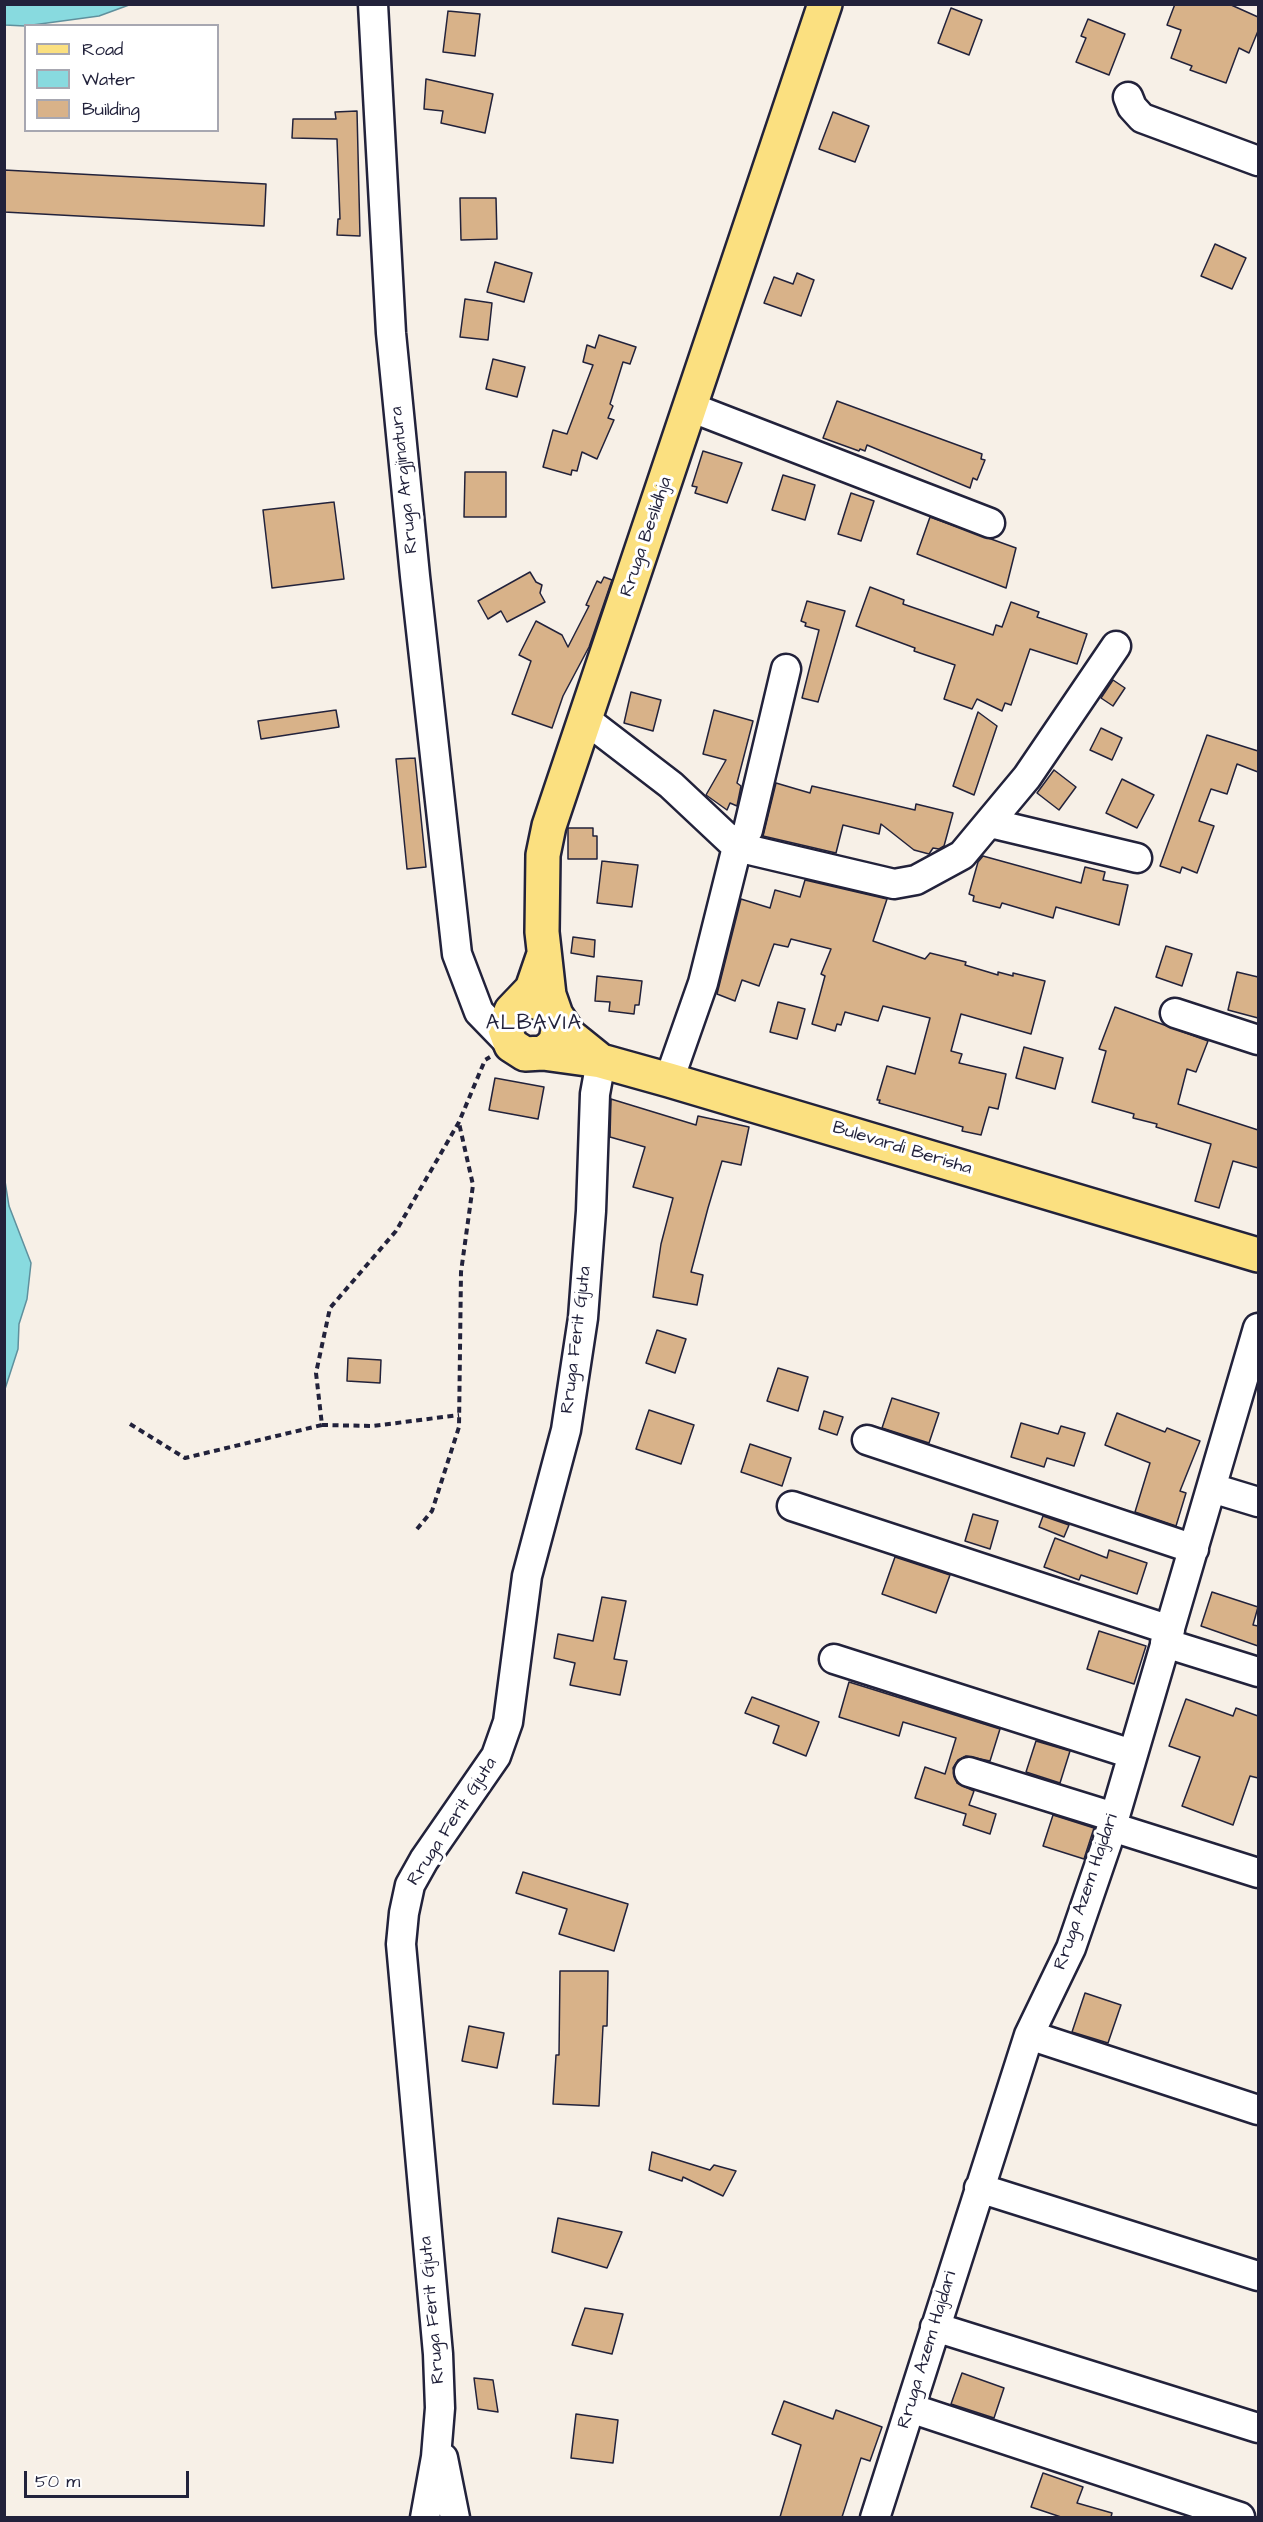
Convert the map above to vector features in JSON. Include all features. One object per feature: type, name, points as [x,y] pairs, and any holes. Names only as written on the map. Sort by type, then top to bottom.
[{"type":"main road","name":"Rruga Beslidhja","points":[[601,1061],[570,1036],[556,1015],[549,995],[544,953],[541,887],[543,855],[549,826],[825,4]]},
{"type":"main road","points":[[517,1005],[534,1001],[550,1008],[556,1015],[559,1024],[556,1041],[543,1053],[525,1054],[511,1045],[505,1029],[506,1019],[517,1005],[532,989],[544,953]]},
{"type":"main road","name":"Bulevardi Berisha","points":[[543,1053],[601,1061],[669,1080],[1258,1255]]},
{"type":"street","name":"Rruga Argjinatura","points":[[373,4],[392,344],[416,588],[457,954],[479,1012],[511,1045]]},
{"type":"street","points":[[1128,98],[1132,107],[1142,118],[1258,161]]},
{"type":"street","points":[[690,407],[990,523]]},
{"type":"street","points":[[585,719],[671,785],[737,847],[894,884],[916,880],[962,855],[1027,777],[1116,646]]},
{"type":"street","points":[[669,1080],[703,983],[737,847],[748,830],[786,669]]},
{"type":"street","points":[[990,824],[1137,858]]},
{"type":"street","name":"Rruga Argjinatura","points":[[457,954],[473,980],[489,998],[502,1004],[517,1005]]},
{"type":"street","points":[[1175,1013],[1258,1040]]},
{"type":"street","name":"Rruga Ferit Gjuta","points":[[425,2517],[436,2457],[440,2408],[438,2354],[401,1944],[404,1913],[410,1885],[424,1860],[496,1756],[508,1722],[527,1576],[566,1430],[583,1318],[591,1211],[595,1094],[601,1061]]},
{"type":"street","name":"Rruga Azem Hajdari","points":[[875,2517],[1029,2035],[1071,1948],[1113,1822],[1258,1328]]},
{"type":"street","points":[[867,1440],[1194,1549]]},
{"type":"street","points":[[1212,1488],[1258,1502]]},
{"type":"street","points":[[792,1506],[1167,1636],[1258,1672]]},
{"type":"street","points":[[834,1659],[1132,1754]]},
{"type":"street","points":[[969,1772],[1258,1873]]},
{"type":"street","points":[[1029,2035],[1258,2110]]},
{"type":"street","points":[[980,2188],[1258,2276]]},
{"type":"street","points":[[935,2327],[1258,2428]]},
{"type":"street","points":[[440,2408],[444,2466],[455,2517]]},
{"type":"street","points":[[910,2408],[1240,2517]]},
{"type":"path","points":[[322,1425],[316,1373],[330,1308],[396,1231],[459,1122],[485,1060],[511,1045]]},
{"type":"path","points":[[417,1529],[432,1511],[459,1427],[461,1272],[473,1185],[459,1122]]},
{"type":"path","points":[[130,1424],[185,1458],[322,1425],[373,1426],[459,1415]]},
{"type":"water","points":[[5,4],[129,4],[99,16],[24,24],[24,26],[5,25]]},
{"type":"water","points":[[5,1181],[9,1206],[31,1263],[27,1299],[19,1324],[18,1349],[5,1389]]},
{"type":"building","points":[[1175,4],[1229,4],[1258,17],[1258,31],[1249,53],[1239,48],[1226,83],[1190,70],[1192,66],[1171,58],[1181,30],[1167,25]]},
{"type":"building","points":[[951,8],[982,20],[969,55],[938,43]]},
{"type":"building","points":[[448,11],[480,14],[475,56],[443,52]]},
{"type":"building","points":[[1088,19],[1125,34],[1109,75],[1076,62],[1086,38],[1081,36]]},
{"type":"building","points":[[426,79],[493,94],[485,133],[441,123],[443,111],[424,109]]},
{"type":"building","points":[[357,111],[360,236],[337,235],[338,219],[340,219],[337,139],[292,138],[293,119],[336,119],[335,112]]},
{"type":"building","points":[[833,112],[869,126],[855,162],[819,149]]},
{"type":"building","points":[[4,170],[266,184],[264,226],[4,212]]},
{"type":"building","points":[[460,198],[496,198],[497,239],[461,240]]},
{"type":"building","points":[[1215,244],[1246,258],[1232,289],[1201,276]]},
{"type":"building","points":[[495,262],[532,273],[524,302],[487,292]]},
{"type":"building","points":[[797,273],[814,280],[801,316],[764,303],[774,277],[793,284]]},
{"type":"building","points":[[465,299],[492,303],[488,340],[460,337]]},
{"type":"building","points":[[599,335],[636,347],[630,364],[623,362],[610,404],[613,406],[608,418],[614,420],[597,459],[582,452],[577,471],[572,470],[571,475],[543,467],[553,430],[567,434],[593,365],[583,362],[587,345],[595,348]]},
{"type":"building","points":[[493,359],[525,367],[517,397],[486,389]]},
{"type":"building","points":[[837,401],[982,454],[981,459],[985,460],[977,480],[973,478],[970,488],[867,445],[865,451],[860,449],[859,451],[823,438]]},
{"type":"building","points":[[703,451],[742,463],[727,503],[695,493],[697,487],[692,486]]},
{"type":"building","points":[[465,472],[506,472],[506,517],[464,517]]},
{"type":"building","points":[[783,475],[815,485],[805,520],[772,510]]},
{"type":"building","points":[[851,493],[874,501],[861,541],[838,534]]},
{"type":"building","points":[[334,502],[344,579],[272,588],[263,510]]},
{"type":"building","points":[[930,517],[1016,548],[1006,588],[917,554]]},
{"type":"building","points":[[530,572],[536,582],[542,585],[540,593],[545,602],[507,622],[501,611],[488,619],[478,601]]},
{"type":"building","points":[[604,577],[612,580],[589,647],[563,696],[552,728],[512,714],[531,661],[519,655],[536,621],[562,635],[568,647],[589,606],[586,605],[597,581],[601,583]]},
{"type":"building","points":[[870,587],[904,600],[903,604],[993,635],[996,625],[1002,627],[1011,602],[1039,612],[1037,617],[1087,634],[1077,664],[1030,649],[1011,705],[1005,703],[1002,711],[977,699],[972,709],[944,699],[955,665],[914,651],[915,648],[856,626]]},
{"type":"building","points":[[807,601],[845,611],[818,702],[802,698],[819,630],[805,626],[806,623],[801,621]]},
{"type":"building","points":[[1113,680],[1125,688],[1113,706],[1101,698]]},
{"type":"building","points":[[631,692],[661,700],[653,731],[624,723]]},
{"type":"building","points":[[336,710],[339,727],[261,739],[258,721]]},
{"type":"building","points":[[714,710],[753,721],[737,783],[741,786],[737,806],[730,803],[727,810],[706,795],[726,760],[703,754]]},
{"type":"building","points":[[978,712],[997,726],[974,795],[953,786]]},
{"type":"building","points":[[1101,728],[1122,738],[1112,760],[1090,750]]},
{"type":"building","points":[[1207,735],[1258,751],[1258,772],[1237,764],[1227,794],[1211,789],[1199,821],[1214,826],[1197,873],[1182,867],[1180,873],[1160,866]]},
{"type":"building","points":[[415,758],[426,867],[407,869],[396,759]]},
{"type":"building","points":[[1054,770],[1076,787],[1059,810],[1037,793]]},
{"type":"building","points":[[1122,779],[1154,795],[1137,828],[1106,813]]},
{"type":"building","points":[[776,783],[810,793],[812,786],[915,810],[916,804],[953,813],[944,846],[939,849],[933,848],[929,854],[914,850],[881,824],[879,834],[843,825],[836,853],[763,836]]},
{"type":"building","points":[[568,828],[593,828],[593,836],[597,836],[597,859],[568,859]]},
{"type":"building","points":[[983,856],[1081,883],[1085,867],[1105,872],[1103,880],[1128,885],[1119,925],[1056,907],[1053,918],[1002,903],[1000,908],[973,901],[974,896],[969,894],[978,862]]},
{"type":"building","points":[[602,861],[638,865],[632,907],[597,903]]},
{"type":"building","points":[[805,880],[887,899],[873,941],[925,959],[930,953],[966,962],[965,965],[998,975],[998,972],[1013,976],[1013,973],[1045,981],[1031,1034],[961,1014],[951,1051],[962,1054],[959,1063],[1006,1074],[998,1109],[989,1107],[981,1135],[962,1131],[963,1127],[879,1103],[880,1100],[877,1100],[887,1066],[915,1074],[930,1018],[883,1006],[878,1021],[845,1012],[841,1025],[837,1024],[835,1031],[812,1024],[825,976],[821,974],[831,949],[791,939],[788,947],[774,944],[759,986],[742,980],[735,1001],[717,994],[741,899],[770,908],[775,890],[800,897]]},
{"type":"building","points":[[573,937],[595,940],[594,957],[571,953]]},
{"type":"building","points":[[1166,946],[1192,954],[1182,986],[1156,977]]},
{"type":"building","points":[[1237,972],[1258,977],[1258,1018],[1228,1010]]},
{"type":"building","points":[[597,976],[642,981],[639,1005],[635,1005],[634,1014],[609,1011],[610,1002],[595,1001]]},
{"type":"building","points":[[778,1002],[805,1009],[797,1039],[770,1032]]},
{"type":"building","points":[[1115,1007],[1208,1041],[1196,1072],[1187,1069],[1178,1104],[1258,1130],[1258,1168],[1233,1161],[1219,1208],[1195,1201],[1211,1144],[1156,1127],[1157,1124],[1133,1118],[1134,1114],[1092,1102],[1106,1051],[1099,1049]]},
{"type":"building","points":[[1024,1047],[1063,1058],[1055,1089],[1016,1078]]},
{"type":"building","points":[[495,1078],[544,1087],[538,1119],[489,1110]]},
{"type":"building","points":[[611,1099],[696,1125],[698,1116],[749,1127],[741,1165],[722,1161],[708,1208],[691,1272],[703,1275],[697,1305],[653,1297],[661,1244],[673,1198],[633,1187],[645,1147],[610,1137]]},
{"type":"building","points":[[657,1330],[686,1339],[675,1373],[646,1363]]},
{"type":"building","points":[[348,1358],[381,1360],[380,1383],[347,1381]]},
{"type":"building","points":[[778,1368],[808,1377],[798,1411],[767,1401]]},
{"type":"building","points":[[892,1398],[939,1413],[929,1443],[882,1428]]},
{"type":"building","points":[[649,1410],[694,1425],[681,1464],[636,1449]]},
{"type":"building","points":[[824,1411],[843,1417],[837,1435],[819,1429]]},
{"type":"building","points":[[1117,1413],[1165,1432],[1167,1428],[1200,1441],[1180,1491],[1186,1493],[1176,1526],[1135,1512],[1150,1463],[1105,1445]]},
{"type":"building","points":[[1021,1423],[1058,1434],[1061,1426],[1085,1433],[1074,1466],[1047,1458],[1044,1467],[1011,1457]]},
{"type":"building","points":[[750,1444],[791,1458],[782,1486],[741,1472]]},
{"type":"building","points":[[973,1514],[998,1521],[990,1549],[965,1541]]},
{"type":"building","points":[[1043,1516],[1069,1525],[1064,1537],[1039,1527]]},
{"type":"building","points":[[1055,1538],[1107,1558],[1109,1550],[1147,1563],[1137,1594],[1081,1575],[1079,1580],[1044,1567]]},
{"type":"building","points":[[895,1557],[950,1575],[936,1613],[882,1594]]},
{"type":"building","points":[[1212,1592],[1258,1607],[1253,1625],[1258,1626],[1258,1646],[1201,1626]]},
{"type":"building","points":[[602,1597],[626,1601],[614,1659],[627,1661],[620,1695],[570,1685],[575,1663],[554,1658],[558,1634],[593,1641]]},
{"type":"building","points":[[1099,1631],[1146,1646],[1134,1684],[1087,1669]]},
{"type":"building","points":[[849,1682],[1000,1729],[990,1761],[966,1756],[958,1760],[953,1768],[957,1783],[974,1791],[969,1805],[996,1814],[990,1834],[963,1825],[966,1814],[915,1798],[925,1767],[945,1774],[956,1738],[903,1722],[899,1736],[839,1717]]},
{"type":"building","points":[[752,1697],[819,1722],[806,1756],[773,1743],[779,1726],[745,1713]]},
{"type":"building","points":[[1186,1699],[1233,1716],[1236,1708],[1258,1716],[1258,1778],[1250,1776],[1233,1825],[1182,1806],[1200,1757],[1169,1746]]},
{"type":"building","points":[[1036,1741],[1070,1751],[1060,1783],[1026,1772]]},
{"type":"building","points":[[1053,1815],[1094,1828],[1084,1859],[1043,1846]]},
{"type":"building","points":[[523,1872],[628,1904],[614,1951],[559,1934],[567,1909],[516,1893]]},
{"type":"building","points":[[560,1971],[608,1971],[607,2026],[603,2026],[599,2106],[553,2104],[556,2055],[559,2055]]},
{"type":"building","points":[[1085,1993],[1121,2005],[1108,2043],[1072,2032]]},
{"type":"building","points":[[469,2026],[504,2033],[497,2068],[462,2061]]},
{"type":"building","points":[[652,2152],[710,2170],[714,2165],[736,2171],[723,2196],[683,2177],[682,2181],[649,2170]]},
{"type":"building","points":[[558,2218],[622,2232],[607,2268],[552,2252]]},
{"type":"building","points":[[585,2308],[623,2314],[612,2354],[572,2345]]},
{"type":"building","points":[[962,2373],[1004,2388],[994,2418],[951,2404]]},
{"type":"building","points":[[474,2378],[493,2380],[498,2412],[478,2409]]},
{"type":"building","points":[[784,2401],[833,2419],[836,2410],[882,2427],[870,2461],[861,2458],[842,2517],[780,2517],[801,2445],[772,2434]]},
{"type":"building","points":[[576,2414],[618,2420],[613,2463],[571,2458]]},
{"type":"building","points":[[1043,2473],[1083,2487],[1077,2503],[1112,2513],[1111,2517],[1061,2517],[1031,2507]]},
{"type":"district","name":"ALBAVIA","points":[[534,1025]]}]
